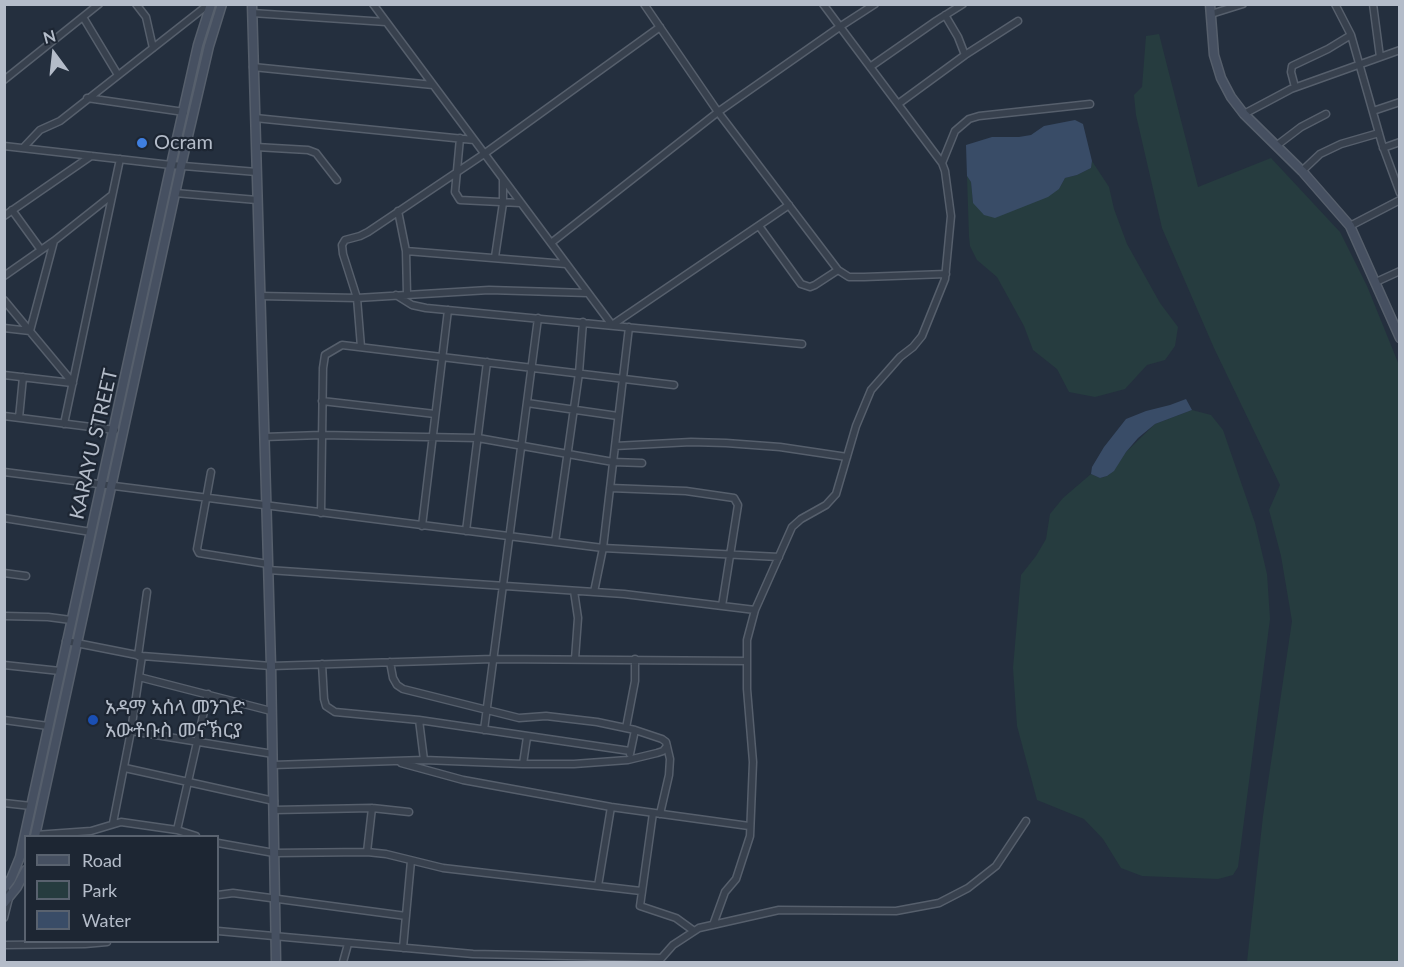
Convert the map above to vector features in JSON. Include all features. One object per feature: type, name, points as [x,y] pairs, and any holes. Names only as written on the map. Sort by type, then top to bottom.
[{"type":"main road","name":"KARAYU STREET","points":[[35,835],[175,193],[176,165],[184,112],[198,45],[210,4]]},
{"type":"main road","name":"KARAYU STREET","points":[[25,835],[101,485],[176,165],[222,4]]},
{"type":"main road","points":[[1210,4],[1214,55],[1221,78],[1231,98],[1244,114],[1302,171],[1350,226],[1396,318],[1400,338]]},
{"type":"main road","points":[[252,9],[271,666],[276,963]]},
{"type":"main road","name":"KARAYU STREET","points":[[5,888],[20,856],[24,838]]},
{"type":"main road","points":[[7,901],[24,874]]},
{"type":"street","points":[[4,80],[99,4]]},
{"type":"street","points":[[136,4],[146,17],[153,48]]},
{"type":"street","points":[[23,148],[40,130],[60,120],[210,4]]},
{"type":"street","points":[[373,4],[612,325]]},
{"type":"street","points":[[644,4],[718,112],[838,270],[849,277],[946,274]]},
{"type":"street","points":[[713,925],[725,892],[736,879],[750,836],[753,762],[747,640],[755,610],[792,527],[801,519],[826,505],[836,494],[856,426],[871,390],[922,336],[946,274],[951,216],[942,163],[823,4]]},
{"type":"street","points":[[551,243],[718,112],[875,4]]},
{"type":"street","points":[[870,67],[963,4]]},
{"type":"street","points":[[1211,14],[1243,4]]},
{"type":"street","points":[[1335,4],[1351,35],[1383,148],[1400,193]]},
{"type":"street","points":[[1373,4],[1380,57]]},
{"type":"street","points":[[252,9],[386,22]]},
{"type":"street","points":[[945,15],[965,55]]},
{"type":"street","points":[[83,17],[118,75]]},
{"type":"street","points":[[898,104],[965,55],[1018,21]]},
{"type":"street","points":[[361,347],[357,298],[343,254],[342,246],[345,240],[360,236],[484,154],[660,27]]},
{"type":"street","points":[[1295,87],[1291,72],[1292,66],[1351,35]]},
{"type":"street","points":[[1244,114],[1295,87],[1400,50]]},
{"type":"street","points":[[253,67],[433,85]]},
{"type":"street","points":[[87,98],[184,112]]},
{"type":"street","points":[[1373,111],[1400,102]]},
{"type":"street","points":[[942,163],[955,131],[969,119],[1090,104]]},
{"type":"street","points":[[1276,146],[1326,114]]},
{"type":"street","points":[[255,118],[474,140]]},
{"type":"street","points":[[1302,171],[1320,154],[1341,144],[1379,133]]},
{"type":"street","points":[[460,138],[455,192],[460,200],[520,202]]},
{"type":"street","points":[[1383,148],[1400,142]]},
{"type":"street","points":[[6,147],[256,172]]},
{"type":"street","points":[[256,147],[308,150],[316,153],[337,180]]},
{"type":"street","points":[[4,216],[92,156]]},
{"type":"street","points":[[64,423],[120,159]]},
{"type":"street","points":[[495,257],[503,203],[503,178]]},
{"type":"street","points":[[175,193],[257,200]]},
{"type":"street","points":[[4,276],[54,241],[112,195]]},
{"type":"street","points":[[1350,226],[1400,200]]},
{"type":"street","points":[[612,325],[789,205]]},
{"type":"street","points":[[12,210],[40,250]]},
{"type":"street","points":[[398,211],[406,251],[407,294]]},
{"type":"street","points":[[759,226],[801,284],[810,287],[838,270]]},
{"type":"street","points":[[30,332],[54,241]]},
{"type":"street","points":[[406,251],[566,264]]},
{"type":"street","points":[[1376,282],[1400,271]]},
{"type":"street","points":[[260,296],[357,298],[489,290],[588,293]]},
{"type":"street","points":[[396,295],[412,305],[448,310],[802,344]]},
{"type":"street","points":[[4,300],[73,383]]},
{"type":"street","points":[[422,526],[448,310]]},
{"type":"street","points":[[484,730],[538,318]]},
{"type":"street","points":[[555,542],[579,373],[583,322]]},
{"type":"street","points":[[594,592],[603,548],[629,327]]},
{"type":"street","points":[[4,328],[30,332]]},
{"type":"street","points":[[321,513],[323,368],[326,356],[342,345],[674,385]]},
{"type":"street","points":[[466,531],[487,362]]},
{"type":"street","points":[[4,375],[73,383]]},
{"type":"street","points":[[19,418],[23,377]]},
{"type":"street","points":[[322,402],[435,414]]},
{"type":"street","points":[[527,403],[618,416]]},
{"type":"street","points":[[4,416],[114,430]]},
{"type":"street","points":[[264,437],[321,435],[478,438],[566,455],[613,462],[642,463]]},
{"type":"street","points":[[615,446],[691,442],[726,443],[780,447],[847,457]]},
{"type":"street","points":[[4,472],[603,548],[779,557]]},
{"type":"street","points":[[211,472],[196,546],[199,553],[268,567],[594,592],[755,610]]},
{"type":"street","points":[[610,488],[686,491],[734,498],[738,505],[722,606]]},
{"type":"street","points":[[4,518],[91,532]]},
{"type":"street","points":[[4,573],[26,576]]},
{"type":"street","points":[[574,591],[578,618],[575,659]]},
{"type":"street","points":[[113,823],[125,768],[139,677],[147,592]]},
{"type":"street","points":[[4,616],[71,620]]},
{"type":"street","points":[[66,641],[140,656],[271,666],[493,659],[747,661]]},
{"type":"street","points":[[627,728],[635,681],[635,659]]},
{"type":"street","points":[[390,662],[393,678],[403,689],[519,718],[546,716],[597,722],[662,738],[667,746],[670,759],[669,775],[657,813],[640,906],[676,918],[694,931]]},
{"type":"street","points":[[322,664],[324,699],[326,706],[335,712],[419,720],[630,751]]},
{"type":"street","points":[[4,665],[60,671]]},
{"type":"street","points":[[139,677],[271,711]]},
{"type":"street","points":[[177,830],[208,694]]},
{"type":"street","points":[[4,720],[48,726]]},
{"type":"street","points":[[419,720],[424,760]]},
{"type":"street","points":[[628,760],[635,730]]},
{"type":"street","points":[[131,731],[273,754]]},
{"type":"street","points":[[523,764],[527,736]]},
{"type":"street","points":[[273,765],[424,760],[523,764],[628,760],[663,751],[667,746]]},
{"type":"street","points":[[394,761],[463,780],[611,807],[750,826]]},
{"type":"street","points":[[125,768],[274,805],[372,808],[409,812]]},
{"type":"street","points":[[4,803],[31,806]]},
{"type":"street","points":[[598,886],[611,807]]},
{"type":"street","points":[[367,852],[372,808]]},
{"type":"street","points":[[219,931],[473,954],[659,960],[674,945],[694,931],[779,910],[896,911],[939,903],[968,888],[996,866],[1026,821]]},
{"type":"street","points":[[46,835],[91,831],[102,829],[113,823],[132,822],[177,830],[191,835]]},
{"type":"street","points":[[219,843],[274,854],[367,852],[386,854],[443,868],[641,891]]},
{"type":"street","points":[[404,948],[411,861]]},
{"type":"street","points":[[4,918],[7,901],[5,888]]},
{"type":"street","points":[[219,895],[233,893],[406,916]]},
{"type":"street","points":[[4,945],[96,943]]},
{"type":"street","points":[[343,963],[348,944]]},
{"type":"green space","points":[[1159,34],[1198,187],[1271,158],[1340,232],[1367,286],[1399,365],[1399,962],[1247,962],[1263,816],[1292,621],[1281,556],[1269,510],[1280,485],[1214,348],[1162,228],[1136,115],[1134,95],[1142,87],[1146,36]]},
{"type":"green space","points":[[1092,161],[1109,187],[1114,209],[1127,244],[1160,303],[1178,327],[1175,346],[1165,360],[1147,365],[1125,389],[1095,397],[1069,392],[1057,369],[1033,350],[1024,326],[997,277],[977,260],[970,246],[967,176],[971,182],[973,203],[1059,189],[1065,178],[1091,168]]},
{"type":"green space","points":[[1192,410],[1211,415],[1223,430],[1255,523],[1267,574],[1270,619],[1238,867],[1233,875],[1218,879],[1142,876],[1121,868],[1103,839],[1084,819],[1037,800],[1017,726],[1013,668],[1021,575],[1046,539],[1050,514],[1063,498],[1091,474],[1100,478],[1114,470],[1126,452],[1155,424]]},
{"type":"water","points":[[1075,120],[1083,124],[1092,161],[1091,168],[1065,178],[1059,189],[1048,197],[995,218],[984,215],[973,203],[971,182],[967,176],[966,145],[992,137],[1031,135],[1044,126]]},
{"type":"water","points":[[1186,399],[1192,410],[1155,424],[1138,438],[1114,471],[1107,476],[1100,478],[1091,474],[1092,467],[1104,447],[1126,419]]},
{"type":"place","name":"Ocram","points":[[142,143]]},
{"type":"place","name":"አዳማ አሰላ መንገድ አውቶቡስ መናኽርያ","points":[[93,720]]}]
